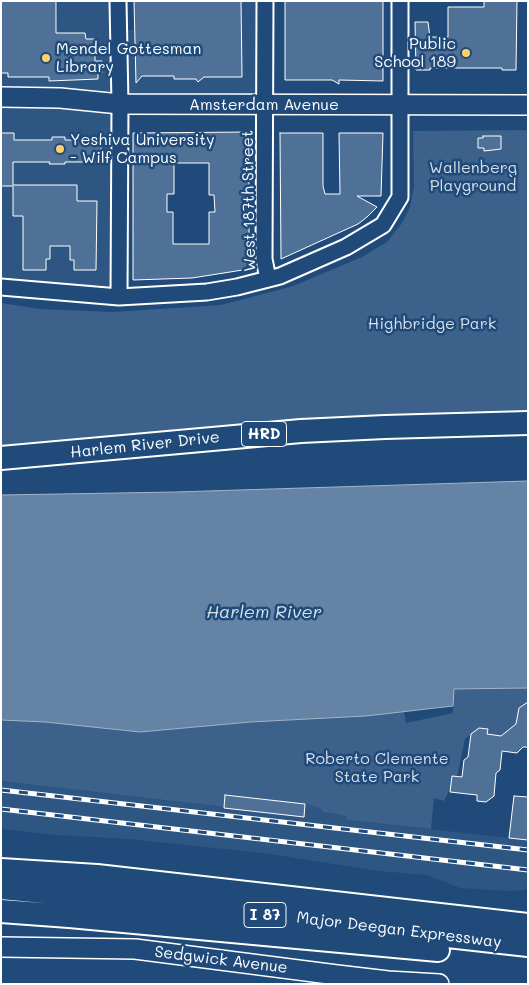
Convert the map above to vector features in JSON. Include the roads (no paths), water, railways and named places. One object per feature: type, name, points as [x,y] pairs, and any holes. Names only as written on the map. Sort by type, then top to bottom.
[{"type":"highway","name":"Harlem River Drive","points":[[1,458],[301,431],[528,423]]},
{"type":"highway","name":"Harlem River Drive","points":[[1,472],[147,457],[303,445],[528,437]]},
{"type":"highway","points":[[1,862],[58,872]]},
{"type":"highway","name":"Major Deegan Expressway","points":[[1,870],[58,872],[528,925]]},
{"type":"highway","name":"Major Deegan Expressway","points":[[1,888],[109,898],[528,945]]},
{"type":"highway","points":[[1,911],[222,930],[528,960]]},
{"type":"highway","points":[[1,922],[222,930]]},
{"type":"main road","name":"Amsterdam Avenue","points":[[1,98],[60,98],[120,104],[528,106]]},
{"type":"main road","name":"Sedgwick Avenue","points":[[1,947],[135,949],[388,981],[439,984]]},
{"type":"street","points":[[118,1],[120,104],[119,297]]},
{"type":"street","name":"West 187th Street","points":[[265,1],[264,259],[268,280]]},
{"type":"street","points":[[1,288],[119,297],[207,292],[268,280],[288,273],[339,250],[383,225],[400,197],[400,1]]},
{"type":"water","name":"Harlem River","points":[[528,481],[528,688],[454,689],[453,706],[366,716],[250,722],[140,732],[45,722],[1,720],[1,495],[175,492]]},
{"type":"railway","points":[[1,790],[528,850]]},
{"type":"railway","points":[[1,809],[528,870]]},
{"type":"place","name":"Public School 189","points":[[466,53]]},
{"type":"place","name":"Mendel Gottesman Library","points":[[46,58]]},
{"type":"place","name":"Yeshiva University - Wilf Campus","points":[[60,149]]},
{"type":"park label","name":"Wallenberg Playground","points":[[473,177]]},
{"type":"park label","name":"Highbridge Park","points":[[432,324]]},
{"type":"park label","name":"Roberto Clemente State Park","points":[[377,768]]}]
